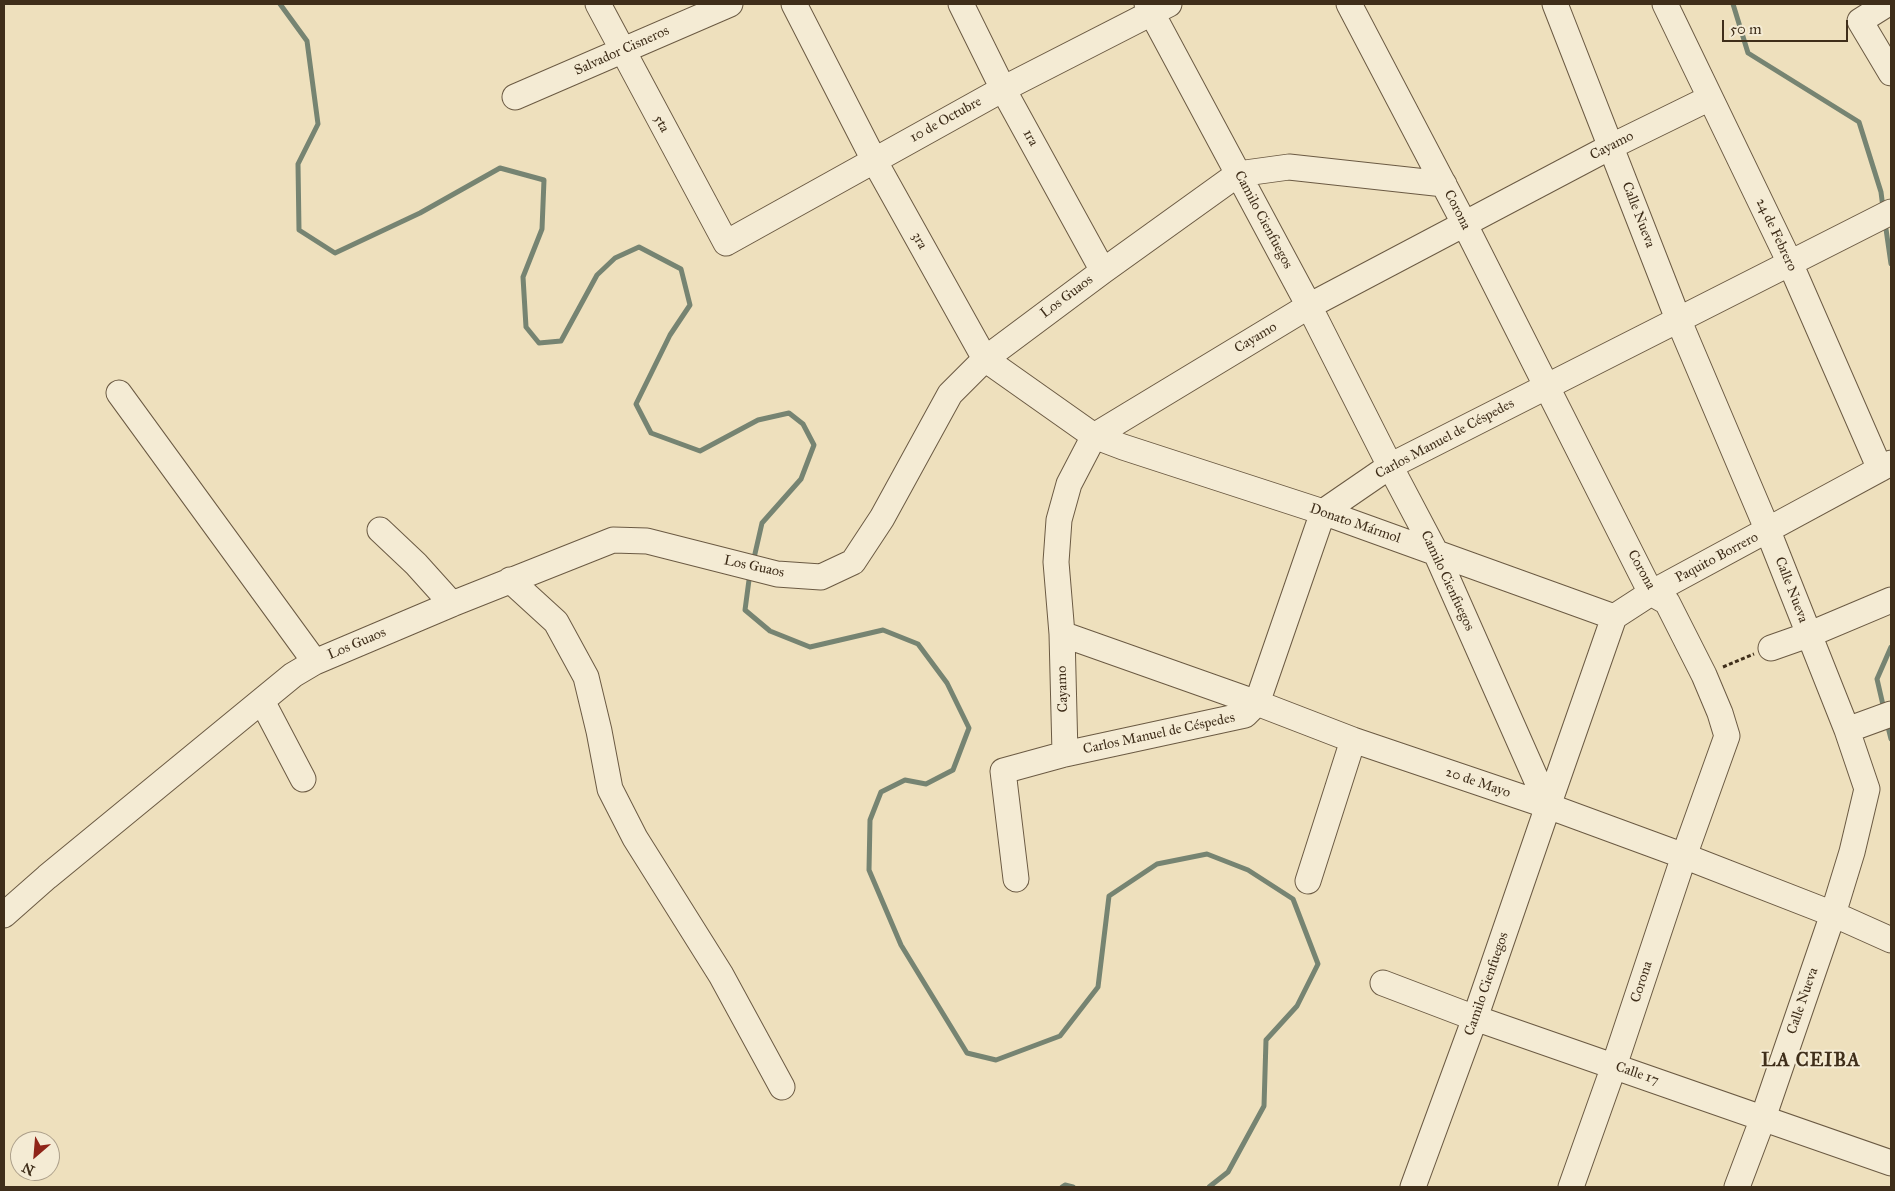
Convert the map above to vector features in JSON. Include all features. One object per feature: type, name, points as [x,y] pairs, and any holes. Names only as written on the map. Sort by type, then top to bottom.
[{"type":"street","name":"5ta","points":[[598,4],[726,243]]},
{"type":"street","name":"Salvador Cisneros","points":[[515,98],[730,4]]},
{"type":"street","name":"3ra","points":[[794,4],[874,160],[985,359],[1094,436]]},
{"type":"street","name":"1ra","points":[[961,4],[1003,89],[1103,270]]},
{"type":"street","name":"Corona","points":[[1349,4],[1444,184],[1652,593],[1667,602],[1704,675],[1720,713],[1727,736],[1571,1187]]},
{"type":"street","name":"Calle Nueva","points":[[1555,4],[1678,319],[1768,531],[1846,730],[1867,789],[1852,852],[1833,914],[1763,1118],[1737,1187]]},
{"type":"street","name":"24 de Febrero","points":[[1664,4],[1886,466]]},
{"type":"street","points":[[1887,4],[1860,21],[1891,73]]},
{"type":"street","name":"10 de Octubre","points":[[726,243],[1003,89],[1156,7]]},
{"type":"street","name":"Camilo Cienfuegos","points":[[1156,7],[1238,174],[1309,306],[1436,552],[1548,806],[1475,1018],[1413,1187]]},
{"type":"street","name":"Cayamo","points":[[1065,754],[1062,634],[1056,562],[1059,520],[1069,484],[1094,436],[1309,306],[1612,146],[1710,98]]},
{"type":"street","name":"Los Guaos","points":[[4,915],[46,877],[293,675],[315,662],[452,604],[612,540],[647,541],[777,574],[821,577],[853,562],[882,518],[950,394],[985,359],[1103,270],[1238,174],[1289,167],[1444,184]]},
{"type":"street","name":"Carlos Manuel de Céspedes","points":[[1323,512],[1390,466],[1891,212]]},
{"type":"street","points":[[119,393],[315,662]]},
{"type":"street","name":"Donato Mármol","points":[[1094,436],[1323,512],[1614,617]]},
{"type":"street","name":"Paquito Borrero","points":[[1614,617],[1652,593],[1886,466]]},
{"type":"street","points":[[1257,703],[1323,512]]},
{"type":"street","points":[[380,530],[416,564],[452,604]]},
{"type":"street","points":[[510,580],[556,622],[586,678],[600,731],[610,789],[635,838],[721,976],[782,1086]]},
{"type":"street","points":[[1771,648],[1808,635],[1891,600]]},
{"type":"street","points":[[1548,806],[1614,617]]},
{"type":"street","name":"20 de Mayo","points":[[1062,634],[1257,703],[1353,740],[1548,806],[1684,856],[1833,914],[1891,940]]},
{"type":"street","points":[[262,701],[303,779]]},
{"type":"street","name":"Carlos Manuel de Céspedes","points":[[1016,879],[1003,771],[1065,754],[1245,715],[1257,703]]},
{"type":"street","points":[[1846,730],[1891,714]]},
{"type":"street","points":[[1308,880],[1353,740]]},
{"type":"street","name":"Calle 17","points":[[1383,983],[1475,1018],[1891,1163]]},
{"type":"path","points":[[1704,675],[1771,648]]},
{"type":"waterway","points":[[280,4],[307,41],[318,124],[298,164],[299,230],[335,253],[420,213],[500,168],[544,180],[542,229],[523,277],[526,327],[539,343],[561,341],[597,275],[615,258],[639,247],[681,269],[690,305],[670,335],[636,404],[651,433],[700,451],[758,420],[789,413],[803,424],[814,445],[801,479],[762,523],[754,558]]},
{"type":"waterway","points":[[1733,4],[1748,53],[1859,122],[1881,192],[1883,208]]},
{"type":"waterway","points":[[1885,222],[1891,264]]},
{"type":"waterway","points":[[749,580],[745,610],[770,631],[810,647],[883,630],[918,644],[947,683],[969,728],[953,770],[926,784],[905,780],[881,792],[870,820],[869,870],[901,945],[967,1053],[996,1060],[1060,1036],[1098,987],[1109,896],[1157,864],[1207,854],[1248,870],[1293,899],[1318,964],[1297,1006],[1266,1040],[1264,1106],[1228,1172],[1209,1187]]},
{"type":"waterway","points":[[1883,705],[1877,679],[1891,647]]},
{"type":"waterway","points":[[1888,727],[1891,739]]},
{"type":"waterway","points":[[1062,1187],[1065,1185],[1073,1187]]},
{"type":"district","name":"LA CEIBA","points":[[1811,1061]]}]
